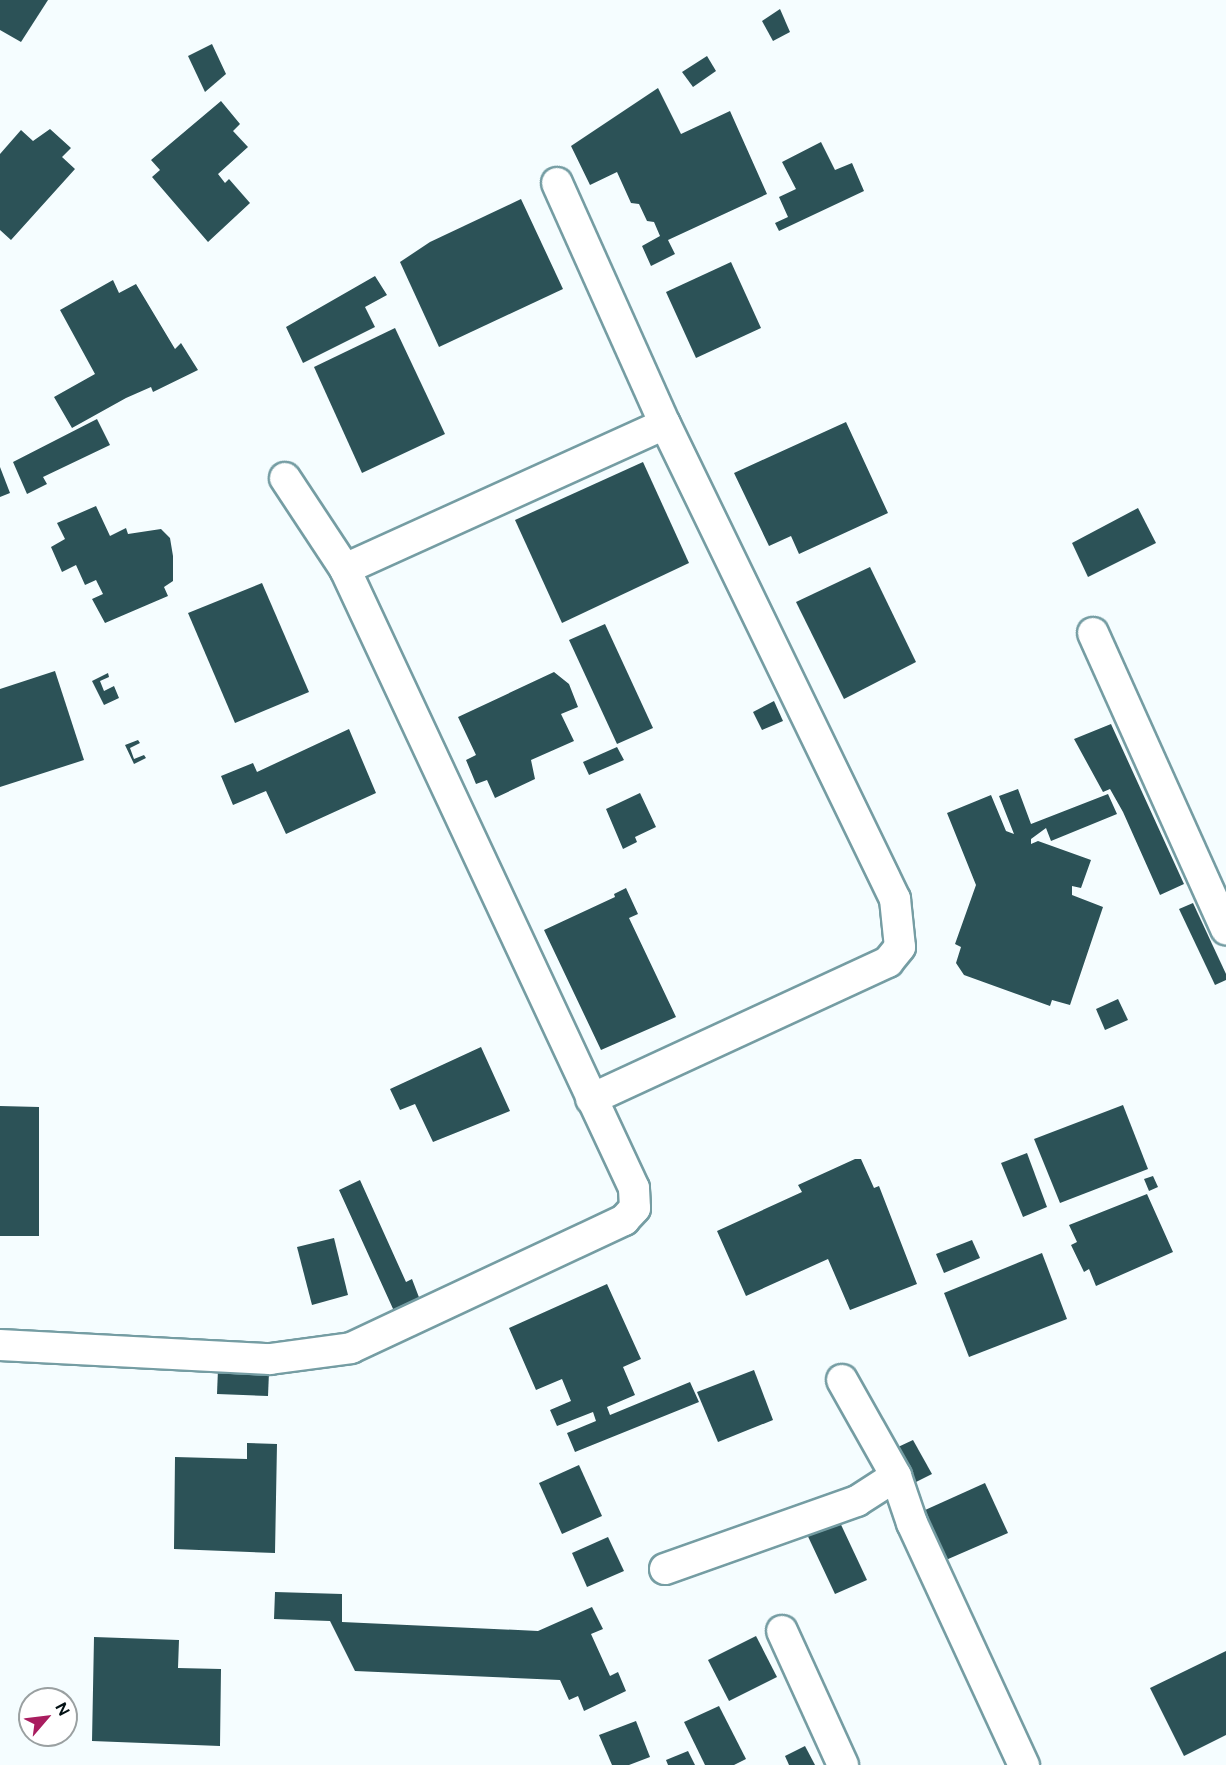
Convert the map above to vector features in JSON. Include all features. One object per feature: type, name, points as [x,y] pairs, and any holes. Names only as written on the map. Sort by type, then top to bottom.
[{"type":"street","points":[[557,183],[665,424],[895,899],[900,947],[888,962],[591,1099]]},
{"type":"street","points":[[345,569],[665,424]]},
{"type":"street","points":[[0,1345],[270,1359],[351,1348],[624,1220],[635,1208],[634,1188],[345,569],[285,478]]},
{"type":"street","points":[[1093,633],[1226,929]]},
{"type":"street","points":[[842,1380],[896,1476],[912,1523],[1024,1765]]},
{"type":"street","points":[[665,1569],[857,1501],[896,1476]]},
{"type":"street","points":[[783,1632],[843,1765]]},
{"type":"building","points":[[0,0],[48,0],[21,42],[0,30]]},
{"type":"building","points":[[780,9],[790,32],[773,41],[762,21]]},
{"type":"building","points":[[212,44],[226,74],[205,92],[188,56]]},
{"type":"building","points":[[707,56],[716,71],[693,87],[682,72]]},
{"type":"building","points":[[658,88],[681,134],[730,111],[767,194],[668,240],[675,254],[651,266],[642,246],[660,236],[654,222],[647,221],[639,204],[631,203],[617,172],[590,185],[571,146]]},
{"type":"building","points":[[221,101],[240,124],[233,131],[248,147],[218,174],[225,183],[229,179],[250,203],[208,242],[152,177],[160,170],[151,160]]},
{"type":"building","points":[[50,129],[71,148],[62,157],[75,169],[11,240],[0,230],[0,154],[21,130],[33,141]]},
{"type":"building","points":[[821,142],[835,170],[852,163],[864,191],[779,231],[775,223],[788,217],[779,197],[796,189],[782,162]]},
{"type":"building","points":[[521,199],[563,289],[439,347],[400,262],[430,242]]},
{"type":"building","points":[[731,262],[761,328],[696,358],[666,292]]},
{"type":"building","points":[[375,276],[387,295],[365,307],[375,327],[303,363],[286,327]]},
{"type":"building","points":[[113,280],[119,293],[136,284],[175,349],[181,343],[198,370],[153,392],[151,387],[126,398],[72,428],[54,397],[95,374],[60,310]]},
{"type":"building","points":[[395,328],[445,434],[362,473],[314,367]]},
{"type":"building","points":[[97,419],[110,445],[43,477],[47,484],[27,494],[13,462]]},
{"type":"building","points":[[846,422],[888,513],[799,554],[791,536],[769,546],[734,473]]},
{"type":"building","points":[[643,462],[689,563],[562,623],[515,520]]},
{"type":"building","points":[[0,467],[10,493],[0,497]]},
{"type":"building","points":[[96,506],[110,536],[126,528],[128,534],[161,529],[170,538],[173,556],[173,581],[164,587],[168,596],[105,623],[92,599],[103,594],[96,580],[85,585],[76,565],[62,572],[51,547],[65,539],[57,523]]},
{"type":"building","points":[[1138,508],[1156,543],[1088,577],[1072,543]]},
{"type":"building","points":[[870,567],[916,662],[844,699],[796,602]]},
{"type":"building","points":[[262,583],[309,692],[235,723],[188,613]]},
{"type":"building","points":[[605,624],[653,728],[617,744],[569,640]]},
{"type":"building","points":[[55,671],[84,760],[0,787],[0,689]]},
{"type":"building","points":[[554,672],[569,684],[578,707],[561,714],[574,741],[531,760],[535,779],[495,798],[487,780],[476,784],[466,760],[476,755],[458,717]]},
{"type":"building","points":[[108,673],[109,677],[100,681],[104,691],[114,686],[119,698],[104,705],[92,681]]},
{"type":"building","points":[[774,701],[783,721],[762,730],[753,712]]},
{"type":"building","points":[[1111,724],[1184,884],[1160,895],[1123,812],[1110,789],[1103,792],[1074,739]]},
{"type":"building","points":[[349,729],[376,793],[286,834],[266,791],[233,805],[221,776],[253,763],[257,772]]},
{"type":"building","points":[[138,740],[140,743],[130,748],[134,759],[144,755],[146,758],[134,764],[125,745]]},
{"type":"building","points":[[617,747],[624,760],[589,775],[583,762]]},
{"type":"building","points":[[1018,789],[1031,824],[1108,794],[1117,814],[1051,841],[1046,828],[1031,839],[1031,844],[1038,841],[1091,860],[1081,888],[1072,886],[1072,895],[1103,907],[1070,1005],[1052,1000],[1050,1006],[964,975],[956,963],[961,947],[955,944],[976,885],[947,813],[991,795],[1006,831],[1014,834],[999,796]]},
{"type":"building","points":[[640,793],[656,827],[635,837],[637,842],[623,849],[606,809]]},
{"type":"building","points":[[626,888],[638,914],[629,918],[676,1017],[601,1050],[544,930],[615,897],[614,894]]},
{"type":"building","points":[[1193,903],[1226,974],[1226,980],[1215,985],[1179,909]]},
{"type":"building","points":[[1118,999],[1128,1020],[1105,1030],[1096,1009]]},
{"type":"building","points":[[481,1047],[510,1111],[433,1142],[415,1104],[400,1110],[390,1089]]},
{"type":"building","points":[[1123,1105],[1148,1169],[1060,1203],[1034,1139]]},
{"type":"building","points":[[0,1106],[39,1107],[39,1236],[0,1236]]},
{"type":"building","points":[[1027,1153],[1047,1207],[1023,1217],[1001,1163]]},
{"type":"building","points":[[855,1159],[861,1159],[874,1188],[879,1186],[917,1284],[850,1310],[828,1259],[746,1296],[717,1231],[802,1192],[798,1185]]},
{"type":"building","points":[[1153,1176],[1158,1187],[1149,1191],[1144,1179]]},
{"type":"building","points":[[360,1180],[406,1282],[412,1279],[420,1300],[394,1311],[339,1190]]},
{"type":"building","points":[[1147,1194],[1173,1252],[1096,1286],[1089,1269],[1084,1272],[1071,1245],[1077,1242],[1069,1225]]},
{"type":"building","points":[[334,1238],[348,1295],[312,1305],[297,1247]]},
{"type":"building","points":[[972,1240],[980,1258],[944,1273],[936,1254]]},
{"type":"building","points":[[1042,1253],[1067,1319],[969,1357],[944,1293]]},
{"type":"building","points":[[607,1284],[641,1359],[623,1367],[635,1395],[607,1407],[610,1415],[690,1382],[699,1402],[575,1452],[567,1433],[596,1421],[593,1412],[557,1426],[550,1410],[571,1401],[562,1379],[536,1390],[509,1328]]},
{"type":"building","points":[[218,1369],[269,1372],[268,1396],[217,1394]]},
{"type":"building","points":[[754,1370],[773,1420],[718,1442],[697,1392]]},
{"type":"building","points":[[913,1440],[932,1474],[898,1491],[883,1454]]},
{"type":"building","points":[[247,1443],[277,1444],[275,1553],[174,1549],[175,1457],[247,1459]]},
{"type":"building","points":[[579,1465],[602,1516],[562,1534],[539,1483]]},
{"type":"building","points":[[985,1483],[1008,1533],[939,1563],[914,1515]]},
{"type":"building","points":[[836,1514],[867,1580],[835,1594],[804,1528]]},
{"type":"building","points":[[608,1537],[624,1571],[587,1587],[572,1553]]},
{"type":"building","points":[[275,1592],[342,1594],[342,1622],[538,1631],[592,1607],[603,1629],[591,1634],[610,1676],[618,1672],[626,1691],[584,1711],[578,1696],[569,1700],[560,1680],[355,1671],[330,1621],[274,1619]]},
{"type":"building","points":[[756,1636],[777,1677],[729,1701],[708,1660]]},
{"type":"building","points":[[94,1637],[179,1640],[178,1668],[221,1669],[220,1746],[92,1741]]},
{"type":"building","points":[[1226,1651],[1226,1735],[1184,1756],[1150,1688]]},
{"type":"building","points":[[719,1706],[746,1759],[734,1765],[705,1765],[684,1722]]},
{"type":"building","points":[[636,1721],[650,1757],[629,1765],[612,1765],[599,1735]]},
{"type":"building","points":[[805,1746],[815,1765],[789,1765],[785,1756]]},
{"type":"building","points":[[688,1751],[695,1765],[668,1765],[666,1760]]}]
